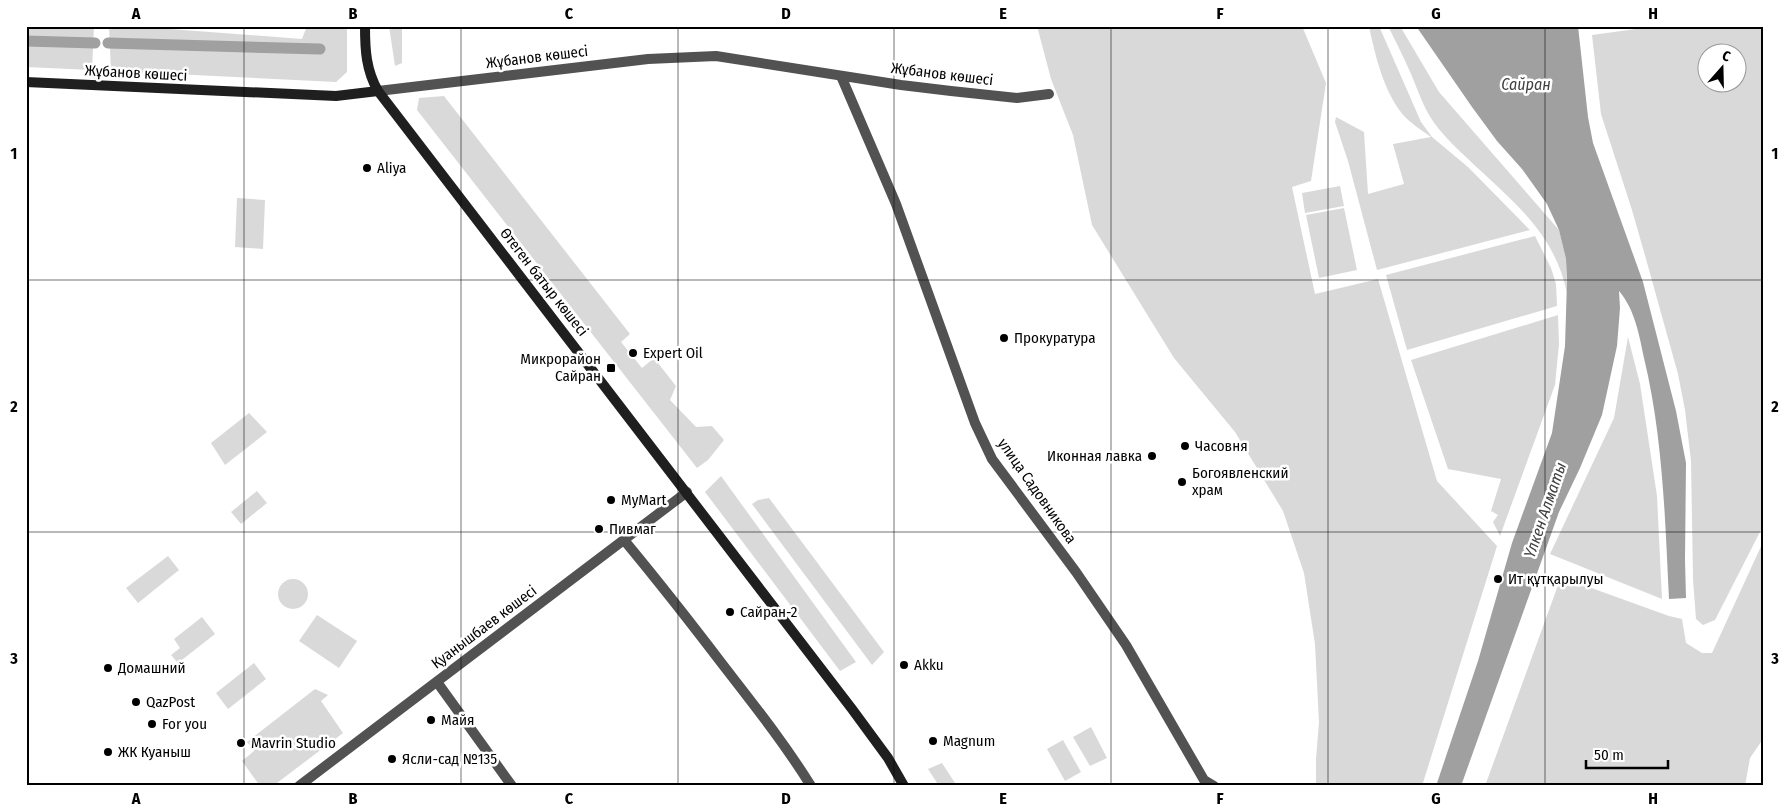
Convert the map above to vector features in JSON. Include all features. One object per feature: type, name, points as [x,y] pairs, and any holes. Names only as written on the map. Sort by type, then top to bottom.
[{"type":"main road","name":"Өтеген батыр көшесі","points":[[365,26],[370,77],[378,91],[852,709],[888,758],[904,786]]},
{"type":"main road","name":"Жұбанов көшесі","points":[[26,82],[336,96],[378,91]]},
{"type":"street","name":"Жұбанов көшесі","points":[[378,91],[648,59],[716,56],[901,85],[1018,98],[1049,94]]},
{"type":"street","name":"улица Садовникова","points":[[841,76],[896,204],[975,424],[992,459],[1076,572],[1126,645],[1204,780],[1214,786]]},
{"type":"street","name":"Қуанышбаев көшесі","points":[[299,786],[687,492]]},
{"type":"street","points":[[624,540],[661,584],[757,709],[811,786]]},
{"type":"street","points":[[437,682],[512,786]]},
{"type":"shaded area","points":[[26,26],[81,29],[82,26],[94,26],[92,70],[26,67]]},
{"type":"shaded area","points":[[109,26],[302,39],[307,26],[347,26],[347,72],[336,82],[111,71]]},
{"type":"shaded area","points":[[389,26],[402,26],[402,63],[395,66]]},
{"type":"shaded area","points":[[1037,26],[1302,26],[1326,83],[1311,181],[1292,187],[1315,294],[1378,279],[1437,481],[1497,546],[1422,786],[1316,786],[1319,722],[1315,644],[1304,573],[1283,511],[1235,432],[1174,358],[1092,225],[1073,135],[1051,79]]},
{"type":"shaded area","points":[[1369,26],[1379,26],[1421,122],[1432,137],[1468,167],[1530,230],[1377,270],[1348,161],[1335,122],[1336,117],[1364,132],[1368,194],[1404,184],[1393,144],[1431,137],[1406,118],[1392,99],[1374,50]]},
{"type":"shaded area","points":[[1388,26],[1400,26],[1439,92],[1559,230],[1566,259],[1567,293],[1561,271],[1552,252],[1529,218],[1433,122]]},
{"type":"shaded area","points":[[1763,26],[1763,526],[1715,620],[1703,625],[1696,619],[1693,579],[1691,461],[1685,410],[1678,374],[1646,259],[1601,114],[1592,35],[1636,29]]},
{"type":"shaded area","points":[[444,96],[630,334],[621,342],[642,368],[654,358],[676,386],[670,400],[696,427],[712,426],[724,440],[708,460],[697,468],[417,110],[419,98]]},
{"type":"shaded area","points":[[1340,186],[1344,206],[1305,213],[1302,193]]},
{"type":"shaded area","points":[[237,198],[265,200],[263,249],[235,247]]},
{"type":"shaded area","points":[[1344,208],[1357,270],[1319,278],[1306,215]]},
{"type":"shaded area","points":[[1535,236],[1551,268],[1556,284],[1557,306],[1407,350],[1386,275]]},
{"type":"shaded area","points":[[1558,315],[1559,344],[1555,385],[1500,536],[1493,522],[1498,515],[1491,511],[1501,479],[1448,469],[1411,360]]},
{"type":"shaded area","points":[[1628,337],[1640,384],[1657,496],[1662,599],[1550,554],[1614,418]]},
{"type":"shaded area","points":[[249,413],[267,432],[225,465],[211,443]]},
{"type":"shaded area","points":[[721,476],[856,662],[840,671],[705,492]]},
{"type":"shaded area","points":[[257,491],[267,503],[241,524],[231,512]]},
{"type":"shaded area","points":[[769,498],[884,652],[872,665],[752,504],[758,500]]},
{"type":"shaded area","points":[[1763,542],[1763,739],[1750,758],[1745,786],[1485,786],[1561,577],[1682,619],[1686,643],[1702,653],[1712,653]]},
{"type":"shaded area","points":[[168,556],[179,570],[138,603],[126,588]]},
{"type":"shaded area","points":[[293,579],[304,583],[308,594],[304,605],[293,609],[282,605],[278,594],[282,583]]},
{"type":"shaded area","points":[[317,615],[357,641],[339,668],[299,641]]},
{"type":"shaded area","points":[[202,617],[215,634],[178,663],[171,655],[180,648],[174,639]]},
{"type":"shaded area","points":[[254,663],[266,679],[228,709],[216,693]]},
{"type":"shaded area","points":[[315,689],[328,695],[321,701],[343,733],[273,786],[260,786],[242,761],[254,751],[247,742]]},
{"type":"shaded area","points":[[1091,727],[1107,758],[1090,766],[1073,737]]},
{"type":"shaded area","points":[[1063,740],[1081,772],[1065,781],[1047,749]]},
{"type":"shaded area","points":[[942,763],[957,786],[939,786],[928,769]]},
{"type":"water","name":"Сайран","points":[[1416,26],[1578,26],[1588,117],[1593,143],[1643,282],[1676,411],[1686,463],[1686,598],[1669,599],[1662,478],[1655,418],[1638,331],[1633,314],[1619,291],[1620,308],[1617,346],[1602,415],[1559,512],[1461,786],[1436,786],[1478,661],[1512,543],[1552,433],[1565,346],[1566,259],[1559,230],[1547,204],[1522,169],[1497,141]]},
{"type":"waterway","points":[[26,41],[95,43]]},
{"type":"waterway","points":[[108,43],[320,49]]},
{"type":"place","name":"Aliya","points":[[367,168]]},
{"type":"place","name":"Прокуратура","points":[[1004,338]]},
{"type":"place","name":"Expert Oil","points":[[633,353]]},
{"type":"place","name":"Микрорайон Сайран","points":[[611,368]]},
{"type":"place","name":"Часовня","points":[[1185,446]]},
{"type":"place","name":"Иконная лавка","points":[[1152,456]]},
{"type":"place","name":"Богоявленский храм","points":[[1182,482]]},
{"type":"place","name":"MyMart","points":[[611,500]]},
{"type":"place","name":"Пивмаг","points":[[599,529]]},
{"type":"place","name":"Ит құтқарылуы","points":[[1498,579]]},
{"type":"place","name":"Сайран-2","points":[[730,612]]},
{"type":"place","name":"Akku","points":[[904,665]]},
{"type":"place","name":"Домашний","points":[[108,668]]},
{"type":"place","name":"QazPost","points":[[136,702]]},
{"type":"place","name":"Майя","points":[[431,720]]},
{"type":"place","name":"For you","points":[[152,724]]},
{"type":"place","name":"Magnum","points":[[933,741]]},
{"type":"place","name":"Mavrin Studio","points":[[241,743]]},
{"type":"place","name":"ЖК Куаныш","points":[[108,752]]},
{"type":"place","name":"Ясли-сад №135","points":[[392,759]]},
{"type":"water label","name":"Үлкен Алматы","points":[[1545,510]]}]
